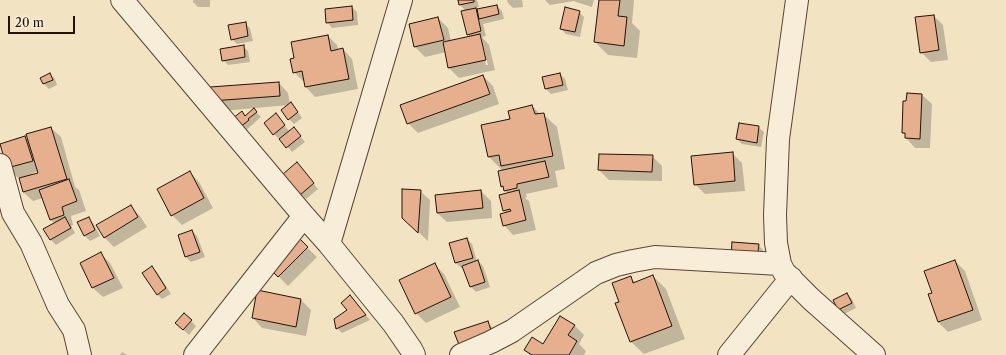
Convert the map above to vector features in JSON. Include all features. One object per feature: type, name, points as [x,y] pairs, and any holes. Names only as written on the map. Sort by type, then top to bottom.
[{"type":"street","points":[[122,0],[329,244],[393,324],[414,355]]},
{"type":"street","points":[[329,244],[401,0]]},
{"type":"street","points":[[797,0],[778,139],[776,244],[785,271],[811,299],[874,355]]},
{"type":"street","points":[[0,165],[13,213],[31,243],[58,305],[74,330],[80,355]]},
{"type":"street","points":[[195,355],[304,216]]},
{"type":"street","points":[[461,355],[512,331],[596,273],[616,264],[655,257],[785,271]]},
{"type":"street","points":[[729,355],[785,271]]},
{"type":"building","points":[[458,0],[474,0],[474,2],[459,5]]},
{"type":"building","points":[[599,0],[620,0],[618,16],[627,17],[624,46],[594,42]]},
{"type":"building","points":[[497,5],[499,14],[479,19],[477,9]]},
{"type":"building","points":[[352,6],[353,20],[326,23],[325,9]]},
{"type":"building","points":[[565,7],[580,11],[575,32],[560,29]]},
{"type":"building","points":[[476,8],[481,31],[467,35],[461,11]]},
{"type":"building","points":[[934,15],[939,50],[920,53],[915,17]]},
{"type":"building","points":[[438,17],[444,40],[414,47],[409,24]]},
{"type":"building","points":[[246,22],[248,36],[231,40],[228,25]]},
{"type":"building","points":[[480,34],[486,60],[448,68],[443,42]]},
{"type":"building","points":[[328,35],[331,51],[343,48],[349,79],[305,87],[302,71],[293,73],[290,59],[294,58],[291,42]]},
{"type":"building","points":[[244,45],[245,57],[222,61],[220,49]]},
{"type":"building","points":[[50,73],[53,80],[43,84],[40,78]]},
{"type":"building","points":[[560,73],[563,85],[545,89],[542,77]]},
{"type":"building","points":[[483,75],[490,94],[407,124],[400,105]]},
{"type":"building","points":[[279,82],[280,96],[211,101],[210,87]]},
{"type":"building","points":[[907,93],[922,94],[920,139],[905,138],[905,133],[902,133],[903,101],[906,101]]},
{"type":"building","points":[[291,102],[298,112],[288,120],[281,110]]},
{"type":"building","points":[[532,105],[535,114],[544,113],[553,156],[501,166],[499,155],[488,157],[481,125],[510,119],[508,111]]},
{"type":"building","points":[[254,108],[257,112],[239,128],[232,119],[242,111],[245,116]]},
{"type":"building","points":[[276,113],[285,125],[273,135],[264,123]]},
{"type":"building","points":[[739,123],[759,126],[757,143],[736,139]]},
{"type":"building","points":[[51,127],[67,179],[23,192],[19,178],[38,173],[26,134]]},
{"type":"building","points":[[294,127],[301,136],[286,148],[279,139]]},
{"type":"building","points":[[25,136],[33,161],[7,168],[0,144]]},
{"type":"building","points":[[733,152],[735,181],[694,185],[691,156]]},
{"type":"building","points":[[599,154],[653,155],[652,172],[598,170]]},
{"type":"building","points":[[545,161],[549,177],[517,184],[517,188],[504,191],[503,186],[501,187],[498,171]]},
{"type":"building","points":[[297,162],[314,183],[300,195],[283,174]]},
{"type":"building","points":[[190,171],[204,198],[171,216],[157,189]]},
{"type":"building","points":[[69,179],[77,201],[62,207],[64,215],[50,220],[39,190]]},
{"type":"building","points":[[402,189],[421,190],[418,233],[402,218]]},
{"type":"building","points":[[481,190],[483,208],[437,213],[435,195]]},
{"type":"building","points":[[519,190],[526,220],[503,226],[500,214],[511,211],[510,209],[503,211],[499,195]]},
{"type":"building","points":[[131,205],[138,217],[104,238],[96,225]]},
{"type":"building","points":[[65,217],[71,228],[50,240],[43,229]]},
{"type":"building","points":[[89,217],[95,230],[84,236],[77,222]]},
{"type":"building","points":[[192,230],[200,252],[185,257],[178,235]]},
{"type":"building","points":[[296,235],[308,247],[278,277],[266,265]]},
{"type":"building","points":[[467,238],[473,258],[455,263],[449,243]]},
{"type":"building","points":[[732,242],[759,244],[757,260],[731,257]]},
{"type":"building","points":[[101,252],[114,278],[92,288],[80,263]]},
{"type":"building","points":[[478,260],[485,282],[470,287],[462,266]]},
{"type":"building","points":[[955,260],[973,310],[938,322],[928,294],[932,293],[924,271]]},
{"type":"building","points":[[435,263],[451,297],[415,314],[399,280]]},
{"type":"building","points":[[152,266],[166,288],[157,295],[142,273]]},
{"type":"building","points":[[653,275],[672,326],[630,342],[615,303],[619,302],[612,283],[631,276],[633,283]]},
{"type":"building","points":[[257,290],[301,299],[296,327],[252,318]]},
{"type":"building","points":[[847,293],[852,303],[838,310],[833,300]]},
{"type":"building","points":[[350,295],[366,315],[336,329],[334,319],[347,310],[341,303]]},
{"type":"building","points":[[184,313],[192,320],[183,330],[175,323]]},
{"type":"building","points":[[560,316],[575,325],[568,335],[577,341],[569,355],[532,355],[524,350],[532,337],[543,344]]},
{"type":"building","points":[[488,321],[494,339],[461,350],[454,332]]}]
